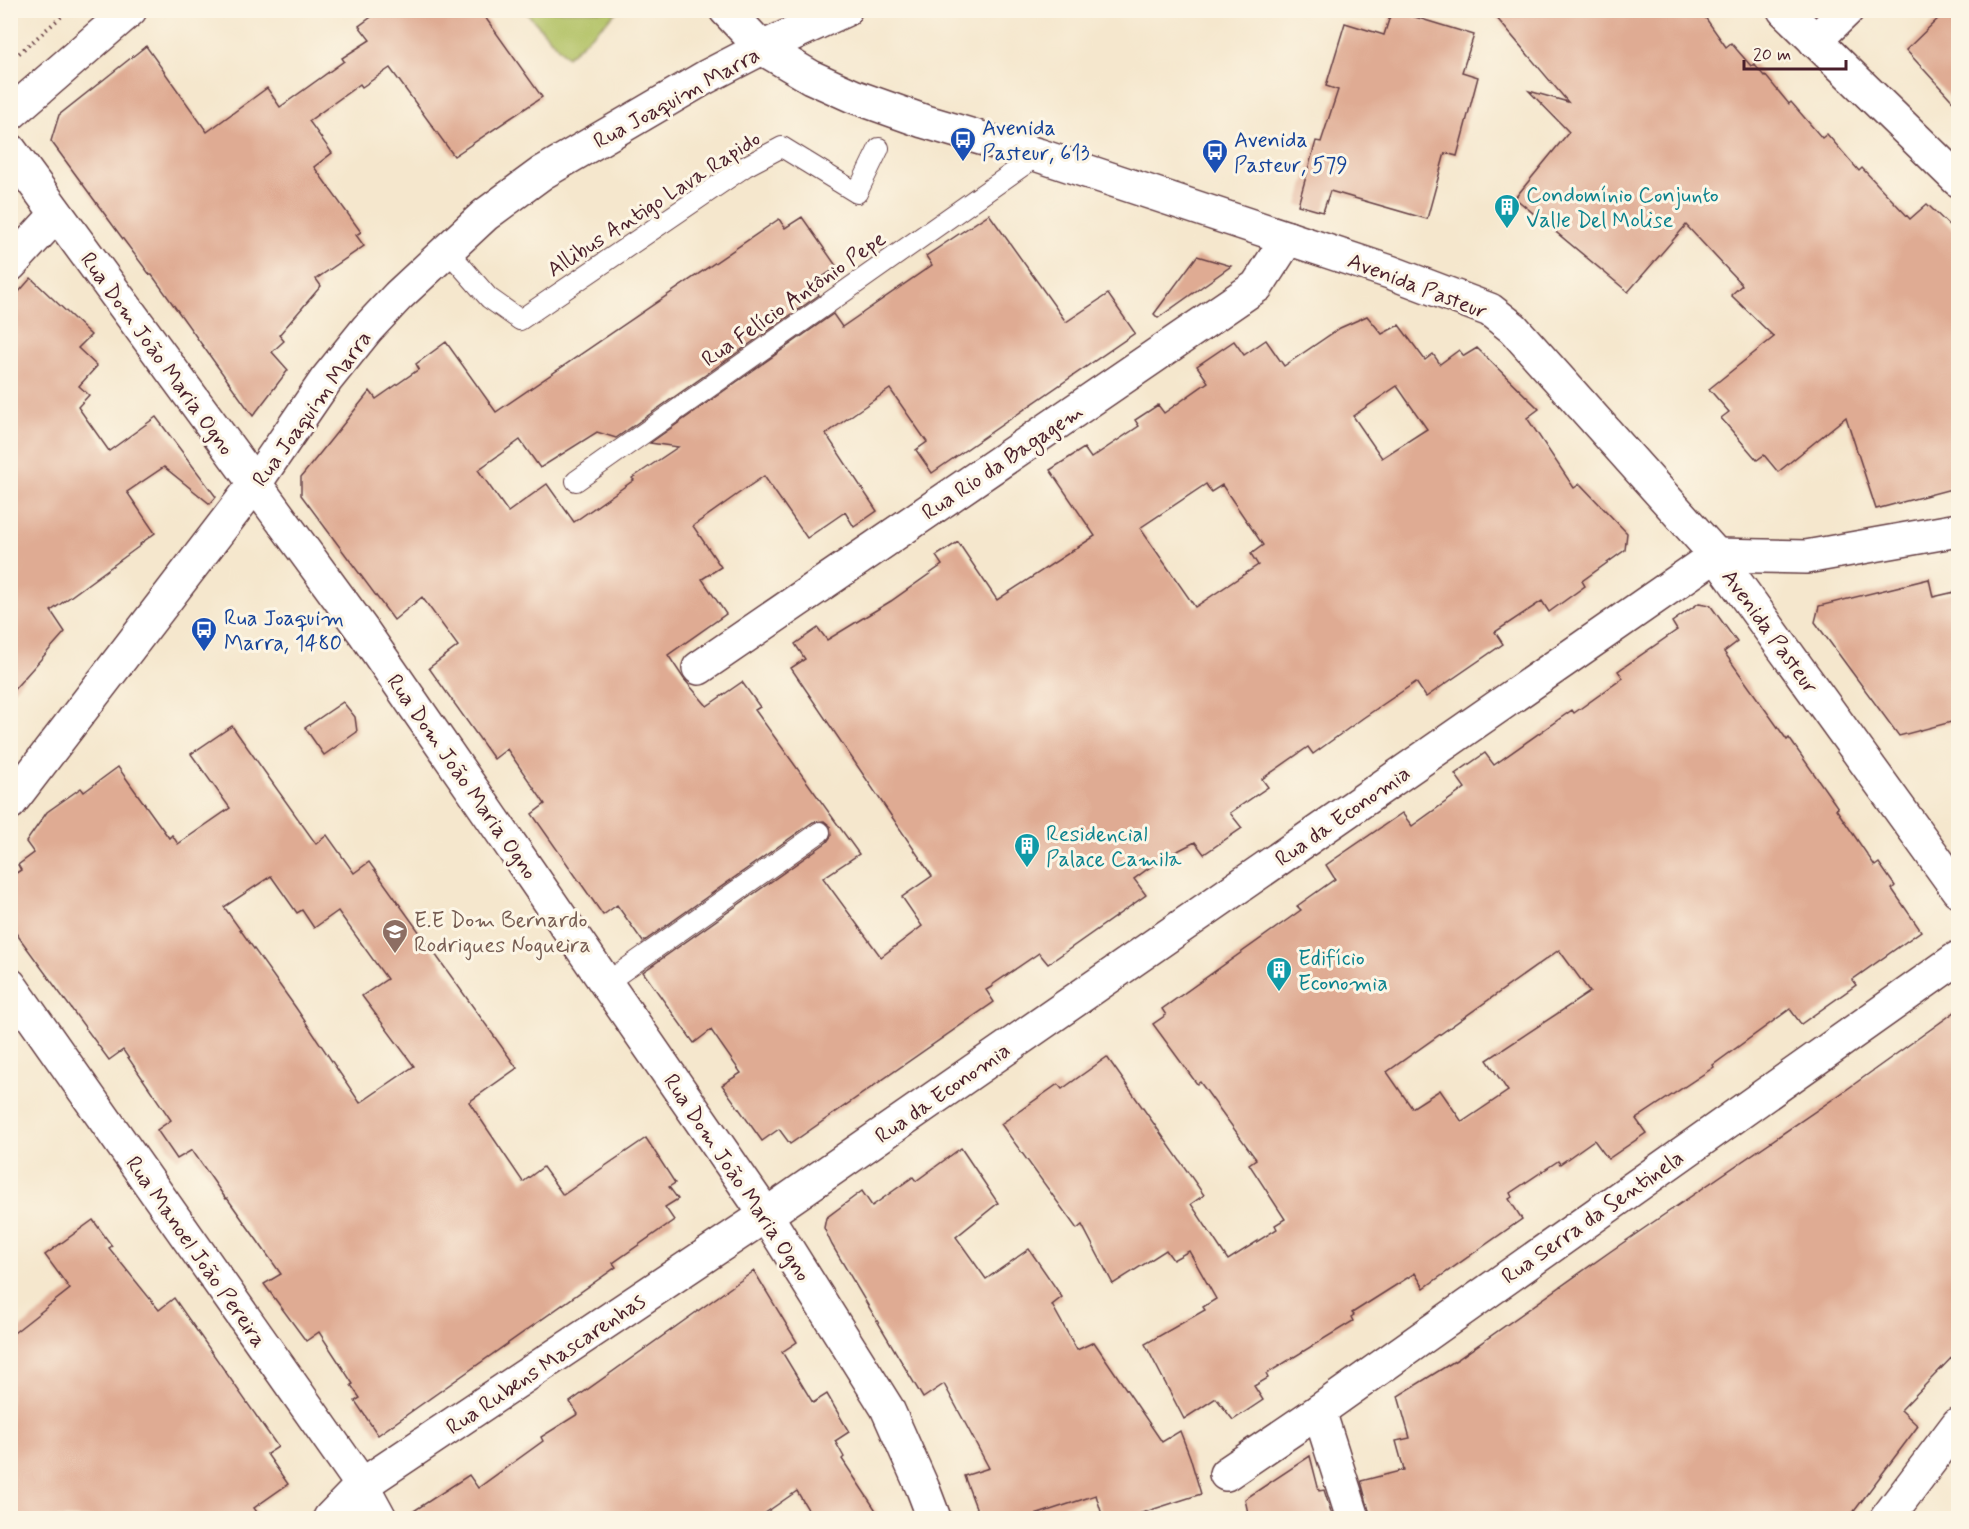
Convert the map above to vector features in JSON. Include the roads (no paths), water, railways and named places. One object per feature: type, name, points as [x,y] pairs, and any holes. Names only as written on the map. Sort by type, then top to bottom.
[{"type":"street","points":[[10,114],[130,10]]},
{"type":"street","name":"Avenida Pasteur","points":[[726,10],[762,48],[811,76],[853,96],[923,121],[1038,155],[1390,272],[1490,310],[1514,328],[1716,555],[1959,890]]},
{"type":"street","name":"Rua Joaquim Marra","points":[[10,803],[255,485],[326,380],[360,337],[398,296],[485,215],[542,173],[706,77],[762,48],[845,10]]},
{"type":"street","points":[[1784,10],[1959,180]]},
{"type":"street","points":[[1815,41],[1847,10]]},
{"type":"street","name":"Rua Dom João Maria Ogno","points":[[10,150],[363,631],[766,1215],[887,1408],[923,1489],[933,1518]]},
{"type":"street","points":[[10,265],[56,215]]},
{"type":"street","name":"Rua Rio da Bagagem","points":[[699,668],[1257,286],[1288,238]]},
{"type":"street","points":[[1716,555],[1806,557],[1959,530]]},
{"type":"street","name":"Rua da Economia","points":[[766,1215],[1716,555]]},
{"type":"street","name":"Rua Serra da Sentinela","points":[[1226,1473],[1319,1411],[1959,958]]},
{"type":"street","name":"Rua Manoel João Pereira","points":[[10,985],[363,1485],[380,1518]]},
{"type":"street","name":"Rua Rubens Mascarenhas","points":[[330,1518],[363,1485],[766,1215]]},
{"type":"street","points":[[1319,1411],[1353,1518]]},
{"type":"street","points":[[1887,1518],[1959,1424]]},
{"type":"lane","name":"Allibus Antigo Lava Rapido","points":[[447,250],[489,298],[519,320],[746,166],[782,147],[857,193],[879,148]]},
{"type":"lane","name":"Rua Felício Antônio Pepe","points":[[576,481],[1038,155]]},
{"type":"lane","points":[[606,983],[820,832]]},
{"type":"waterway","points":[[10,14],[15,10]]},
{"type":"place","name":"Avenida Pasteur, 613","points":[[963,163]]},
{"type":"place","name":"Avenida Pasteur, 579","points":[[1215,175]]},
{"type":"place","name":"Condomínio Conjunto Valle Del Molise","points":[[1507,230]]},
{"type":"place","name":"Rua Joaquim Marra, 1480","points":[[204,653]]},
{"type":"place","name":"Residencial Palace Camila","points":[[1027,869]]},
{"type":"place","name":"E.E Dom Bernardo Rodrigues Nogueira","points":[[395,955]]},
{"type":"place","name":"Edifício Economia","points":[[1279,993]]}]
